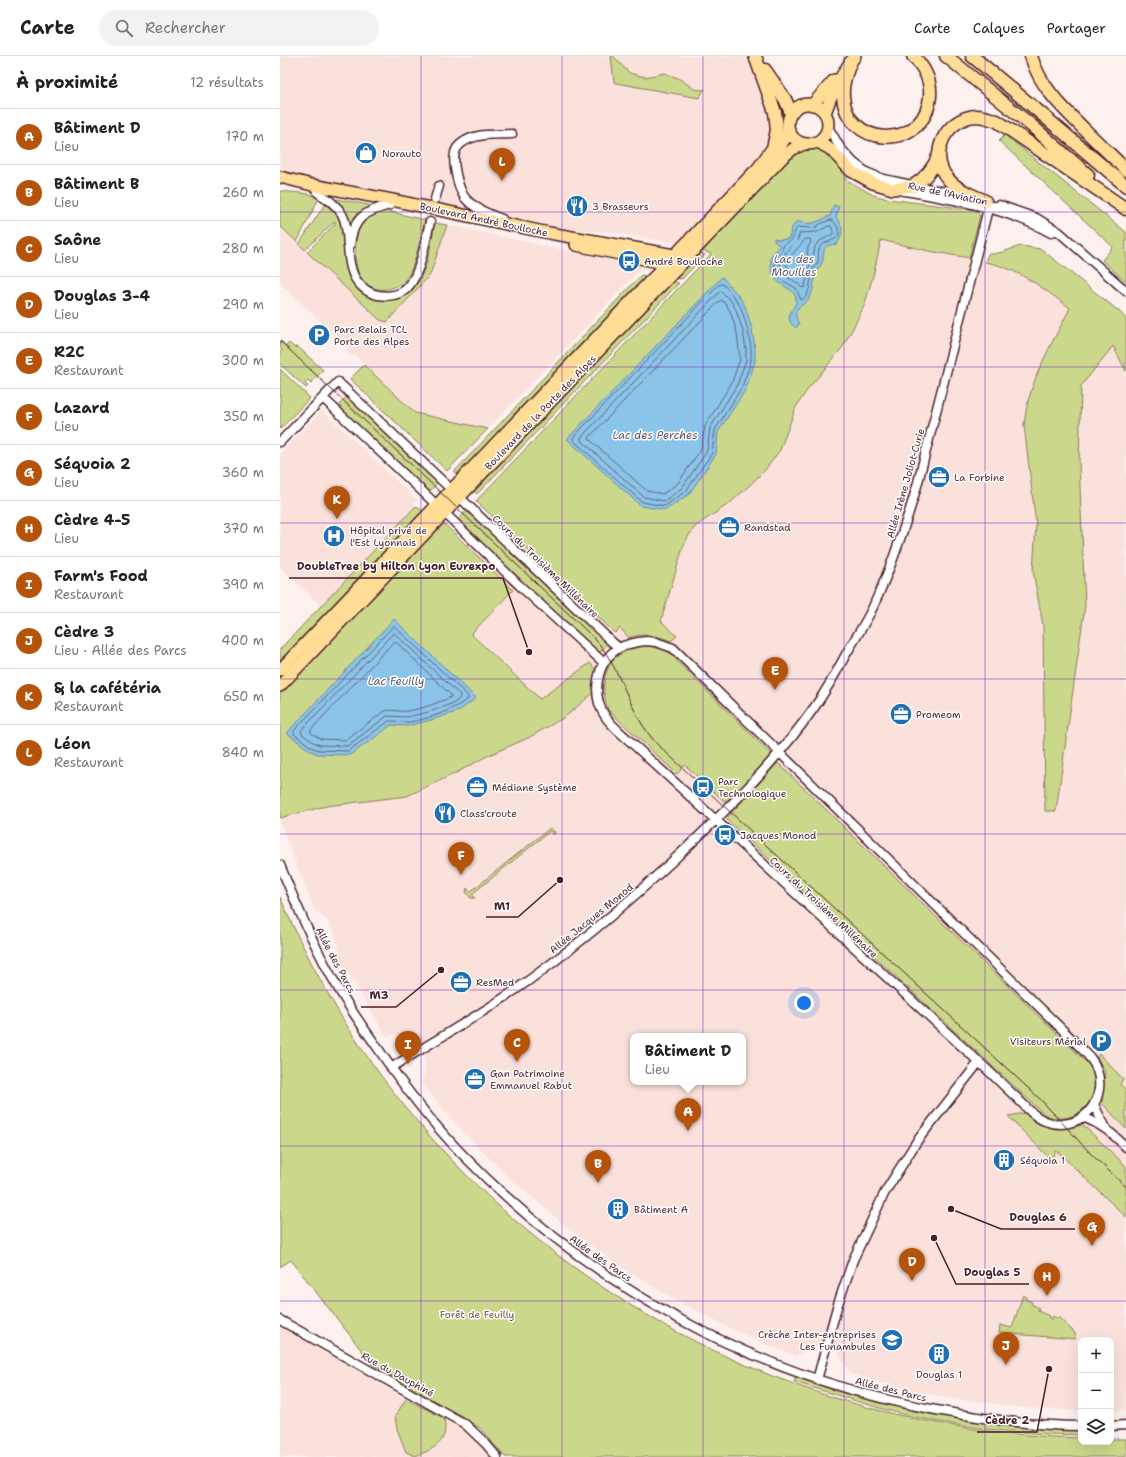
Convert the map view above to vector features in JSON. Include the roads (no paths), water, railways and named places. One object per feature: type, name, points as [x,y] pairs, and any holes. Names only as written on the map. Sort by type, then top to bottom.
[{"type":"highway","points":[[755,56],[775,112],[777,130],[773,148],[758,169]]},
{"type":"highway","points":[[759,56],[769,77],[785,99],[791,113]]},
{"type":"highway","points":[[852,59],[843,89],[844,103],[848,114],[855,124],[866,132],[880,137],[892,137],[907,132],[915,127],[922,119],[929,105],[931,91],[928,78],[920,63],[914,56]]},
{"type":"highway","points":[[946,56],[1032,126],[1126,208]]},
{"type":"highway","points":[[972,56],[1126,186]]},
{"type":"highway","points":[[1031,56],[1034,67],[1045,87],[1058,104],[1126,170]]},
{"type":"highway","points":[[913,186],[928,175],[936,162],[945,135],[955,123],[970,117],[986,117],[997,121],[1126,208]]},
{"type":"highway","points":[[939,153],[941,167],[948,180],[987,205]]},
{"type":"main road","points":[[812,104],[852,59]]},
{"type":"main road","points":[[825,113],[833,91],[852,59]]},
{"type":"main road","points":[[812,104],[822,109],[825,113],[828,127],[823,138],[818,142],[804,144],[794,139],[789,130],[788,124],[791,113],[801,106],[812,104]]},
{"type":"main road","name":"Boulevard de la Porte des Alpes","points":[[280,686],[675,255],[776,151],[785,140],[789,130]]},
{"type":"main road","name":"Rue de l'Aviation","points":[[818,142],[830,149],[851,171],[873,183],[893,189]]},
{"type":"main road","name":"Boulevard de la Porte des Alpes","points":[[456,494],[688,258],[783,157],[793,149],[804,144]]},
{"type":"main road","name":"Boulevard André Boulloche","points":[[280,177],[312,185],[549,233],[688,258]]},
{"type":"main road","name":"Boulevard André Boulloche","points":[[280,183],[679,267]]},
{"type":"main road","points":[[893,189],[913,186]]},
{"type":"main road","name":"Boulevard de la Porte des Alpes","points":[[280,670],[441,510]]},
{"type":"street","name":"Rue de l'Aviation","points":[[828,127],[841,149],[854,163],[866,172],[883,179],[987,205],[1030,222],[1050,232],[1079,250]]},
{"type":"street","points":[[512,134],[476,136],[465,140],[458,148],[455,155],[454,161],[458,181],[465,197],[478,208],[494,216],[549,233]]},
{"type":"street","points":[[435,199],[439,186]]},
{"type":"street","name":"Rue de l'Aviation","points":[[893,189],[987,205],[1003,206],[1036,218],[1059,232],[1126,291]]},
{"type":"street","points":[[317,192],[334,204],[342,214],[345,224],[350,267],[353,276],[364,289],[375,294],[388,296],[402,292],[413,281],[418,269],[430,222]]},
{"type":"street","points":[[349,253],[353,231],[360,218],[372,210],[390,205]]},
{"type":"street","name":"Allée Irène Joliot-Curie","points":[[780,752],[828,687],[872,608],[906,523],[917,486],[987,205]]},
{"type":"street","name":"Cours du Troisième Millénaire","points":[[323,398],[338,382],[619,648]]},
{"type":"street","points":[[280,442],[323,398],[604,663]]},
{"type":"street","name":"Cours du Troisième Millénaire","points":[[632,642],[656,642],[673,648],[780,752],[1093,1060],[1100,1081],[1099,1093],[1094,1104],[1082,1117],[1072,1122],[1053,1123],[1041,1119],[1033,1114],[979,1062],[634,745],[606,718],[598,700],[597,687],[600,670],[609,657],[619,648],[632,642]]},
{"type":"street","name":"Allée Jacques Monod","points":[[391,1068],[483,1011],[530,979],[586,936],[646,886],[716,821],[780,752]]},
{"type":"street","name":"Allée des Parcs","points":[[280,865],[314,943],[338,988],[391,1068],[432,1120],[462,1154],[522,1210],[564,1245],[633,1292],[678,1319],[754,1356],[817,1380],[903,1404],[962,1415],[1057,1426],[1078,1426]]},
{"type":"street","points":[[817,1380],[837,1307],[853,1260],[885,1192],[914,1145],[979,1062]]},
{"type":"street","points":[[1094,1104],[1099,1116],[1108,1130]]},
{"type":"street","points":[[1082,1117],[1092,1120],[1108,1130],[1126,1147]]},
{"type":"street","name":"Rue du Dauphiné","points":[[281,1323],[465,1424],[497,1457]]},
{"type":"street","points":[[1114,1426],[1126,1426]]},
{"type":"water","name":"Lac des Mouilles","points":[[834,205],[839,207],[836,217],[839,220],[842,230],[840,237],[837,244],[828,246],[824,250],[822,263],[817,270],[811,295],[809,299],[797,309],[796,315],[799,324],[796,328],[789,320],[790,313],[796,303],[795,295],[775,278],[772,272],[771,257],[780,246],[774,241],[774,238],[779,240],[788,239],[791,229],[797,221],[802,223],[811,223],[830,216]]},
{"type":"water","name":"Lac des Perches","points":[[722,277],[738,295],[745,306],[752,329],[755,362],[746,389],[718,432],[716,454],[689,494],[666,510],[641,506],[567,439]]},
{"type":"water","name":"Lac Feuilly","points":[[394,619],[476,698],[459,711],[431,720],[407,726],[391,725],[350,755],[318,754],[309,750],[287,733]]},
{"type":"tram line","points":[[280,341],[594,638],[612,663],[639,720],[658,745],[1041,1100],[1091,1154],[1126,1187]]},
{"type":"place","name":"Norauto","points":[[366,153]]},
{"type":"place","name":"Léon","points":[[502,181]]},
{"type":"place","name":"3 Brasseurs","points":[[577,206]]},
{"type":"place","name":"André Boulloche","points":[[629,261]]},
{"type":"place","name":"Parc Relais TCL Porte des Alpes","points":[[319,335]]},
{"type":"place","name":"La Forbine","points":[[939,477]]},
{"type":"place","name":"& la cafétéria","points":[[337,519]]},
{"type":"place","name":"Randstad","points":[[729,527]]},
{"type":"place","name":"Hôpital privé de l'Est Lyonnais","points":[[334,536]]},
{"type":"place","name":"DoubleTree by Hilton Lyon Eurexpo","points":[[529,652]]},
{"type":"place","name":"R2C","points":[[775,690]]},
{"type":"place","name":"Promeom","points":[[901,714]]},
{"type":"place","name":"Médiane Système","points":[[477,787]]},
{"type":"place","name":"Parc Technologique","points":[[703,787]]},
{"type":"place","name":"Class'croute","points":[[445,813]]},
{"type":"place","name":"Jacques Monod","points":[[725,835]]},
{"type":"place","name":"Lazard","points":[[461,875]]},
{"type":"place","name":"M1","points":[[560,880]]},
{"type":"place","name":"M3","points":[[441,970]]},
{"type":"place","name":"ResMed","points":[[461,982]]},
{"type":"place","name":"Visiteurs Mérial","points":[[1101,1041]]},
{"type":"place","name":"Saône","points":[[517,1062]]},
{"type":"place","name":"Farm's Food","points":[[408,1064]]},
{"type":"place","name":"Gan Patrimoine Emmanuel Rabut","points":[[475,1079]]},
{"type":"place","name":"Bâtiment D","points":[[688,1131]]},
{"type":"place","name":"Séquoia 1","points":[[1004,1160]]},
{"type":"place","name":"Bâtiment B","points":[[598,1183]]},
{"type":"place","name":"Bâtiment A","points":[[618,1209]]},
{"type":"place","name":"Douglas 6","points":[[951,1209]]},
{"type":"place","name":"Douglas 5","points":[[934,1238]]},
{"type":"place","name":"Séquoia 2","points":[[1092,1246]]},
{"type":"place","name":"Douglas 3-4","points":[[912,1281]]},
{"type":"place","name":"Cèdre 4-5","points":[[1047,1296]]},
{"type":"place","name":"Crèche Inter-entreprises Les Funambules","points":[[892,1340]]},
{"type":"place","name":"Douglas 1","points":[[939,1354]]},
{"type":"place","name":"Cèdre 3","points":[[1006,1365]]},
{"type":"place","name":"Cèdre 2","points":[[1049,1369]]},
{"type":"park label","name":"Forêt de Feuilly","points":[[477,1314]]}]
